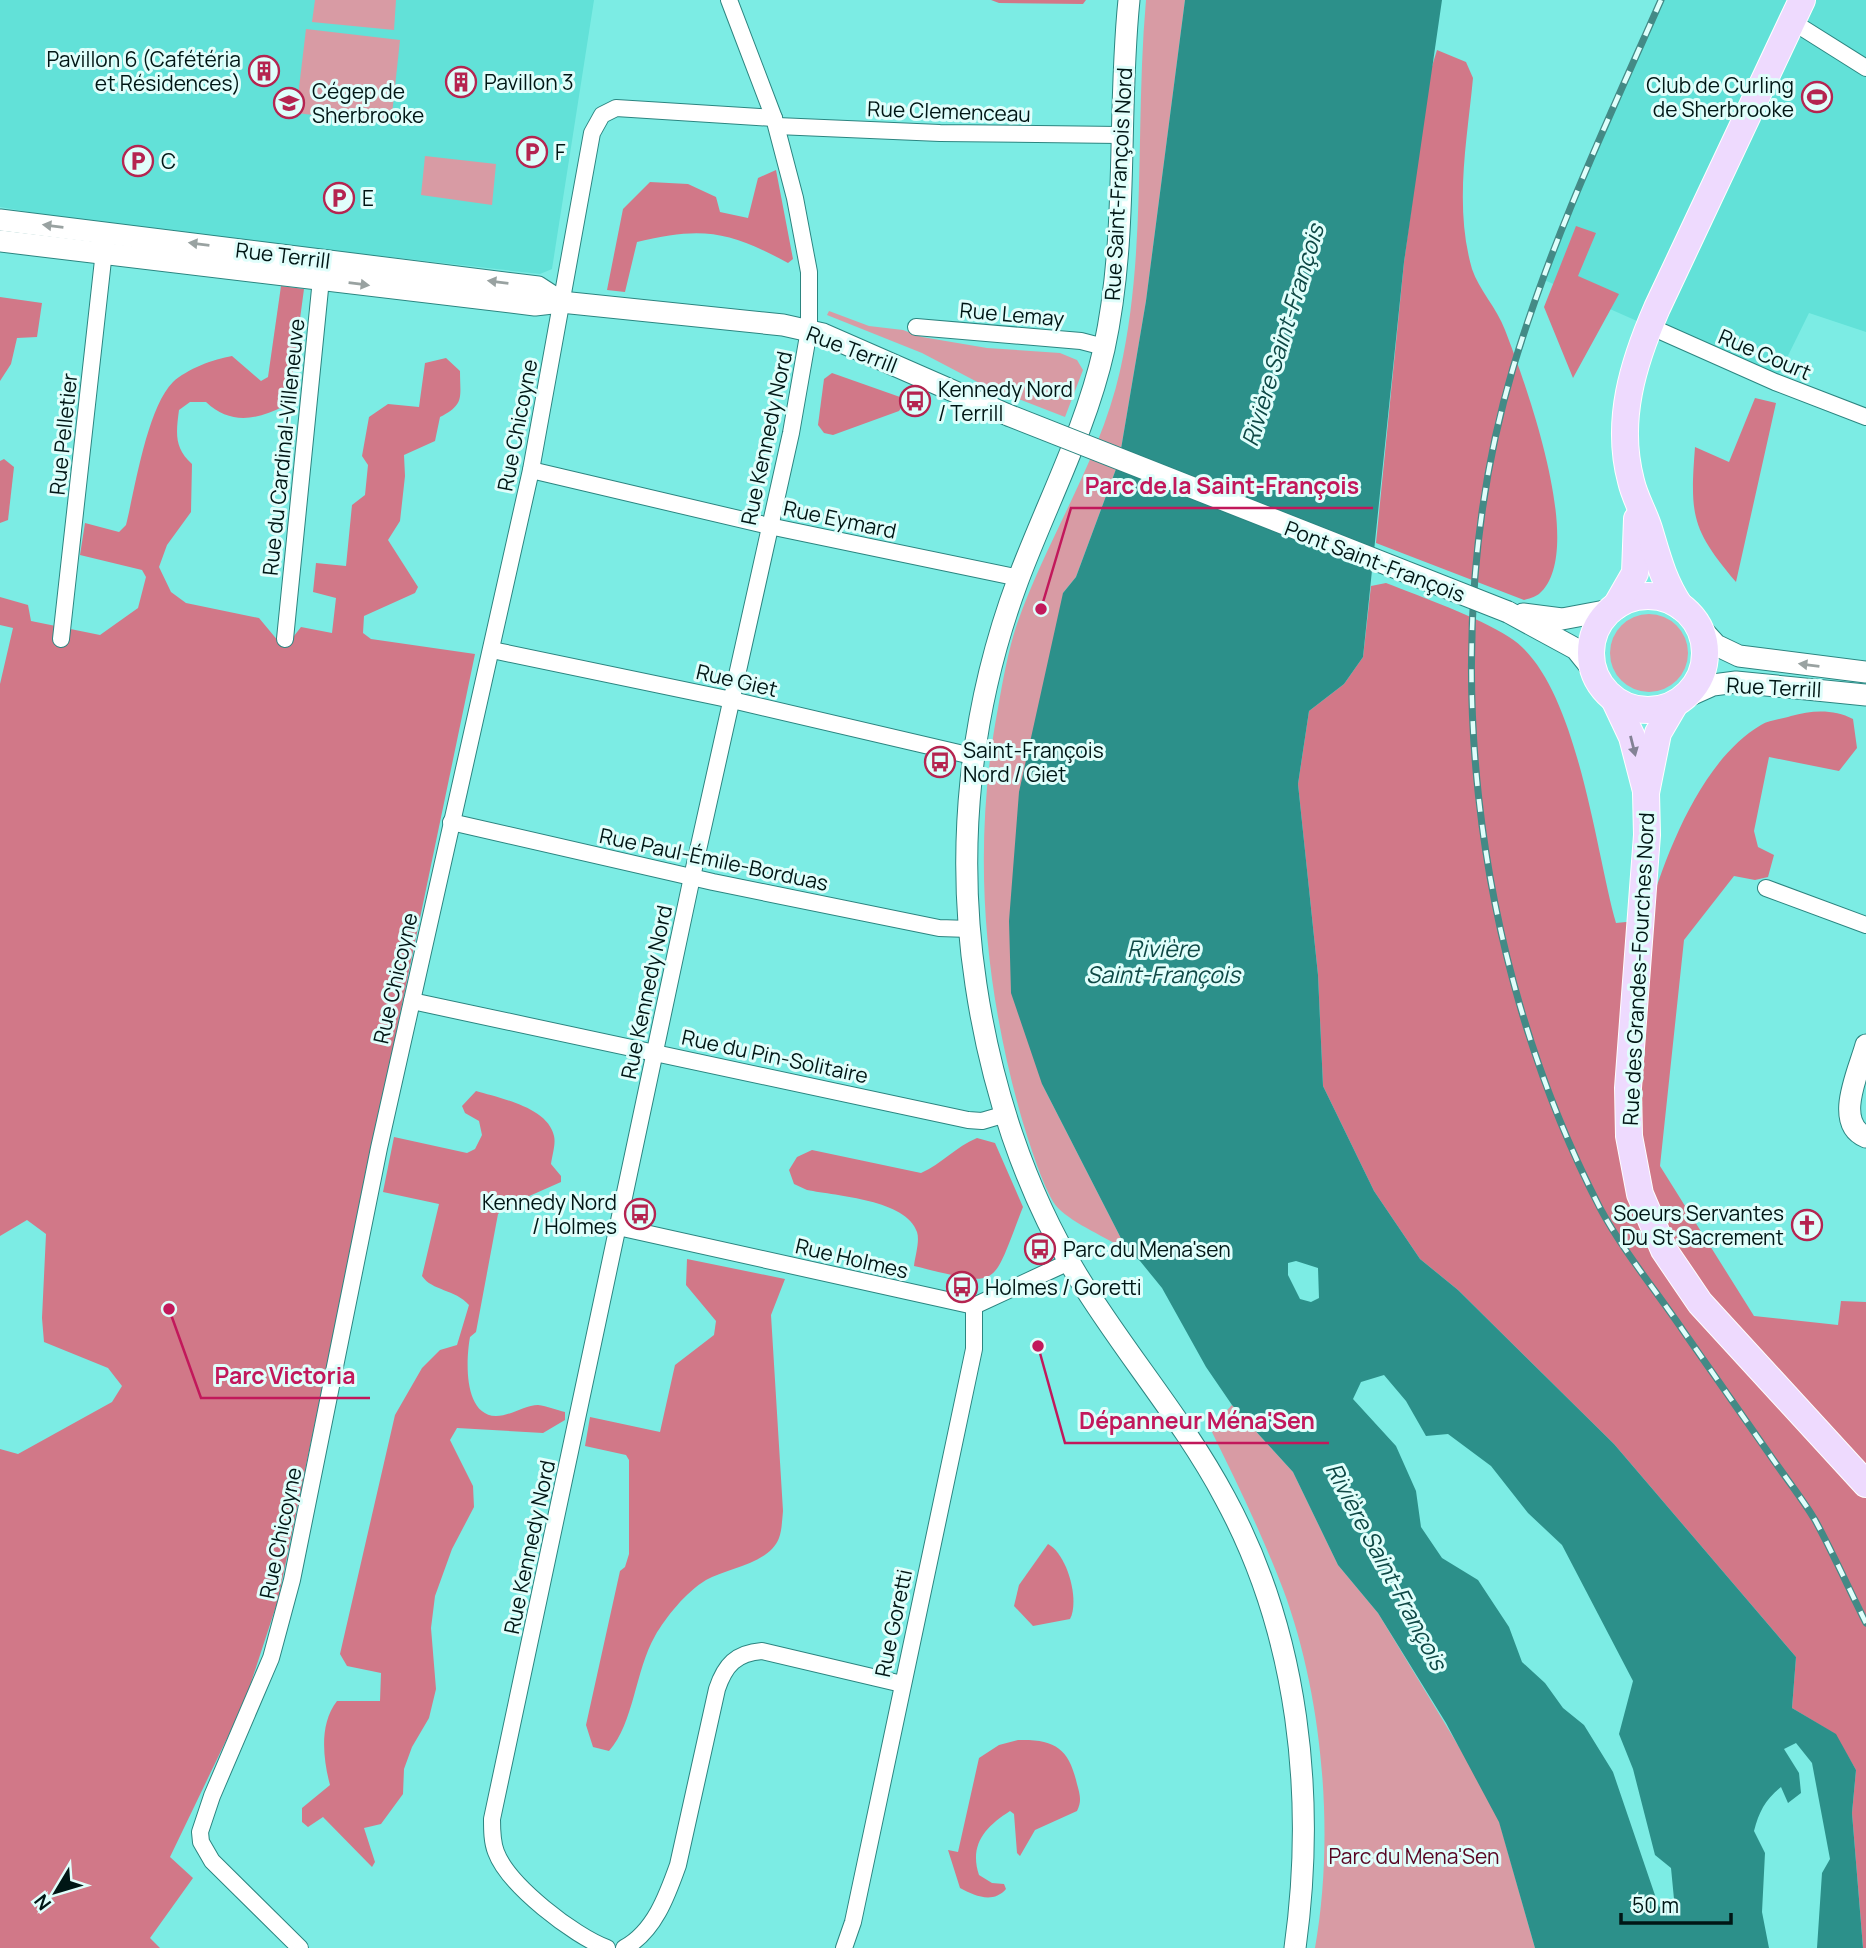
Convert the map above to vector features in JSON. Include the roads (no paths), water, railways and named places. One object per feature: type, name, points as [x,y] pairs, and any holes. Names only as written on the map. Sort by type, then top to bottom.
[{"type":"main road","points":[[1638,507],[1650,529],[1664,580],[1702,635],[1704,663],[1700,676],[1679,701],[1651,710],[1638,710],[1615,701],[1598,682],[1591,657],[1595,631],[1635,573],[1638,507],[1627,454],[1627,406],[1635,362],[1649,326],[1797,11]]},
{"type":"main road","points":[[1613,608],[1631,598],[1648,596],[1665,599],[1688,614]]},
{"type":"main road","name":"Rue des Grandes-Fourches Nord","points":[[1615,701],[1632,737],[1646,793],[1647,835],[1628,1088],[1629,1136],[1640,1194],[1664,1250],[1700,1303],[1866,1484]]},
{"type":"main road","name":"Rue des Grandes-Fourches Nord","points":[[1646,793],[1658,733],[1679,701]]},
{"type":"street","name":"Rue Kennedy Nord","points":[[607,1948],[586,1938],[518,1884],[495,1850],[492,1819],[692,877],[792,433],[809,330],[809,272],[775,122],[729,0]]},
{"type":"street","name":"Rue Saint-François Nord","points":[[1129,0],[1120,135],[1122,192],[1117,264],[1104,347],[1082,422],[1019,578],[990,667],[972,756],[966,846],[969,929],[982,1019],[1006,1114],[1032,1185],[1069,1262],[1214,1478],[1238,1525],[1269,1606],[1289,1678],[1302,1767],[1305,1833],[1295,1948]]},
{"type":"street","points":[[1797,11],[1866,68]]},
{"type":"street","name":"Rue Clemenceau","points":[[602,115],[616,108],[940,133],[1120,135]]},
{"type":"street","name":"Rue Chicoyne","points":[[300,1948],[212,1861],[201,1842],[200,1832],[212,1796],[258,1692],[283,1620],[412,1001],[531,470],[592,133],[602,115]]},
{"type":"street","name":"Rue Terrill","points":[[0,220],[105,243],[322,270],[535,305],[561,302],[809,330],[837,339],[1008,415]]},
{"type":"street","name":"Rue Terrill","points":[[0,241],[105,243]]},
{"type":"street","name":"Rue Pelletier","points":[[61,639],[105,243]]},
{"type":"street","name":"Rue du Cardinal-Villeneuve","points":[[285,639],[322,270]]},
{"type":"street","name":"Rue Court","points":[[1649,326],[1788,387],[1866,417]]},
{"type":"street","name":"Rue Lemay","points":[[916,327],[1081,341],[1104,347]]},
{"type":"street","name":"Pont Saint-François","points":[[1008,415],[1508,612]]},
{"type":"street","name":"Rue Eymard","points":[[531,470],[769,526],[1019,578]]},
{"type":"street","points":[[1508,612],[1562,619],[1613,608]]},
{"type":"street","points":[[1508,612],[1576,649],[1593,670]]},
{"type":"street","name":"Rue Terrill","points":[[1688,614],[1716,645],[1740,656],[1866,673]]},
{"type":"street","name":"Rue Giet","points":[[492,650],[732,700],[972,756]]},
{"type":"street","name":"Rue Terrill","points":[[1679,701],[1713,685],[1736,682],[1866,695]]},
{"type":"street","name":"Rue Paul-Émile-Borduas","points":[[452,822],[692,877],[939,928],[969,929]]},
{"type":"street","points":[[1766,888],[1866,925]]},
{"type":"street","name":"Rue du Pin-Solitaire","points":[[412,1001],[968,1120],[982,1121],[1006,1114]]},
{"type":"street","points":[[1859,1131],[1850,1107],[1866,1045]]},
{"type":"street","name":"Rue Holmes","points":[[618,1227],[974,1306]]},
{"type":"street","points":[[974,1306],[1069,1262]]},
{"type":"street","name":"Rue Goretti","points":[[844,1948],[853,1923],[974,1349],[974,1306]]},
{"type":"street","points":[[624,1948],[644,1933],[668,1891],[678,1865],[717,1689],[727,1665],[739,1656],[762,1651],[902,1684]]},
{"type":"water","name":"Rivière Saint-François","points":[[1185,0],[1442,0],[1404,262],[1363,657],[1344,684],[1309,711],[1298,784],[1318,975],[1323,1086],[1374,1191],[1420,1259],[1458,1290],[1614,1444],[1796,1657],[1792,1708],[1836,1734],[1856,1770],[1852,1813],[1863,1948],[1817,1948],[1822,1873],[1830,1859],[1812,1763],[1796,1743],[1784,1749],[1799,1773],[1801,1793],[1788,1803],[1781,1787],[1763,1807],[1754,1831],[1765,1853],[1762,1912],[1769,1948],[1535,1948],[1499,1822],[1446,1723],[1378,1613],[1338,1565],[1293,1472],[1232,1405],[1206,1367],[1162,1288],[1140,1261],[1127,1250],[1042,1084],[1011,993],[1009,921],[1019,792],[1063,593],[1076,577],[1119,461],[1146,301]],"holes":[[[1296,1261],[1318,1268],[1319,1298],[1311,1302],[1300,1299],[1288,1275],[1288,1263]],[[1384,1375],[1406,1401],[1426,1436],[1448,1434],[1491,1466],[1528,1513],[1562,1545],[1633,1681],[1619,1734],[1633,1769],[1655,1855],[1671,1868],[1674,1899],[1659,1907],[1613,1772],[1584,1725],[1563,1708],[1545,1683],[1522,1662],[1509,1627],[1478,1580],[1442,1558],[1421,1527],[1416,1491],[1396,1446],[1353,1399],[1361,1382]]]},
{"type":"railway","points":[[1661,0],[1581,181],[1545,274],[1513,368],[1489,471],[1475,578],[1472,687],[1478,796],[1495,904],[1521,1010],[1556,1111],[1600,1208],[1630,1256],[1810,1512],[1866,1623]]},
{"type":"place","name":"Pavillon 6 (Cafétéria et Résidences)","points":[[264,71]]},
{"type":"place","name":"Pavillon 3","points":[[461,82]]},
{"type":"place","name":"Club de Curling de Sherbrooke","points":[[1817,97]]},
{"type":"place","name":"Cégep de Sherbrooke","points":[[289,103]]},
{"type":"place","name":"F","points":[[532,152]]},
{"type":"place","name":"C","points":[[138,161]]},
{"type":"place","name":"E","points":[[339,198]]},
{"type":"place","name":"Kennedy Nord / Terrill","points":[[915,401]]},
{"type":"place","name":"Parc de la Saint-François","points":[[1041,609]]},
{"type":"place","name":"Saint-François Nord / Giet","points":[[940,762]]},
{"type":"place","name":"Kennedy Nord / Holmes","points":[[640,1214]]},
{"type":"place","name":"Soeurs Servantes Du St Sacrement","points":[[1807,1225]]},
{"type":"place","name":"Parc du Mena'sen","points":[[1040,1249]]},
{"type":"place","name":"Holmes / Goretti","points":[[962,1287]]},
{"type":"place","name":"Parc Victoria","points":[[169,1309]]},
{"type":"place","name":"Dépanneur Ména'Sen","points":[[1038,1346]]},
{"type":"park label","name":"Parc du Mena'Sen","points":[[1414,1856]]}]
